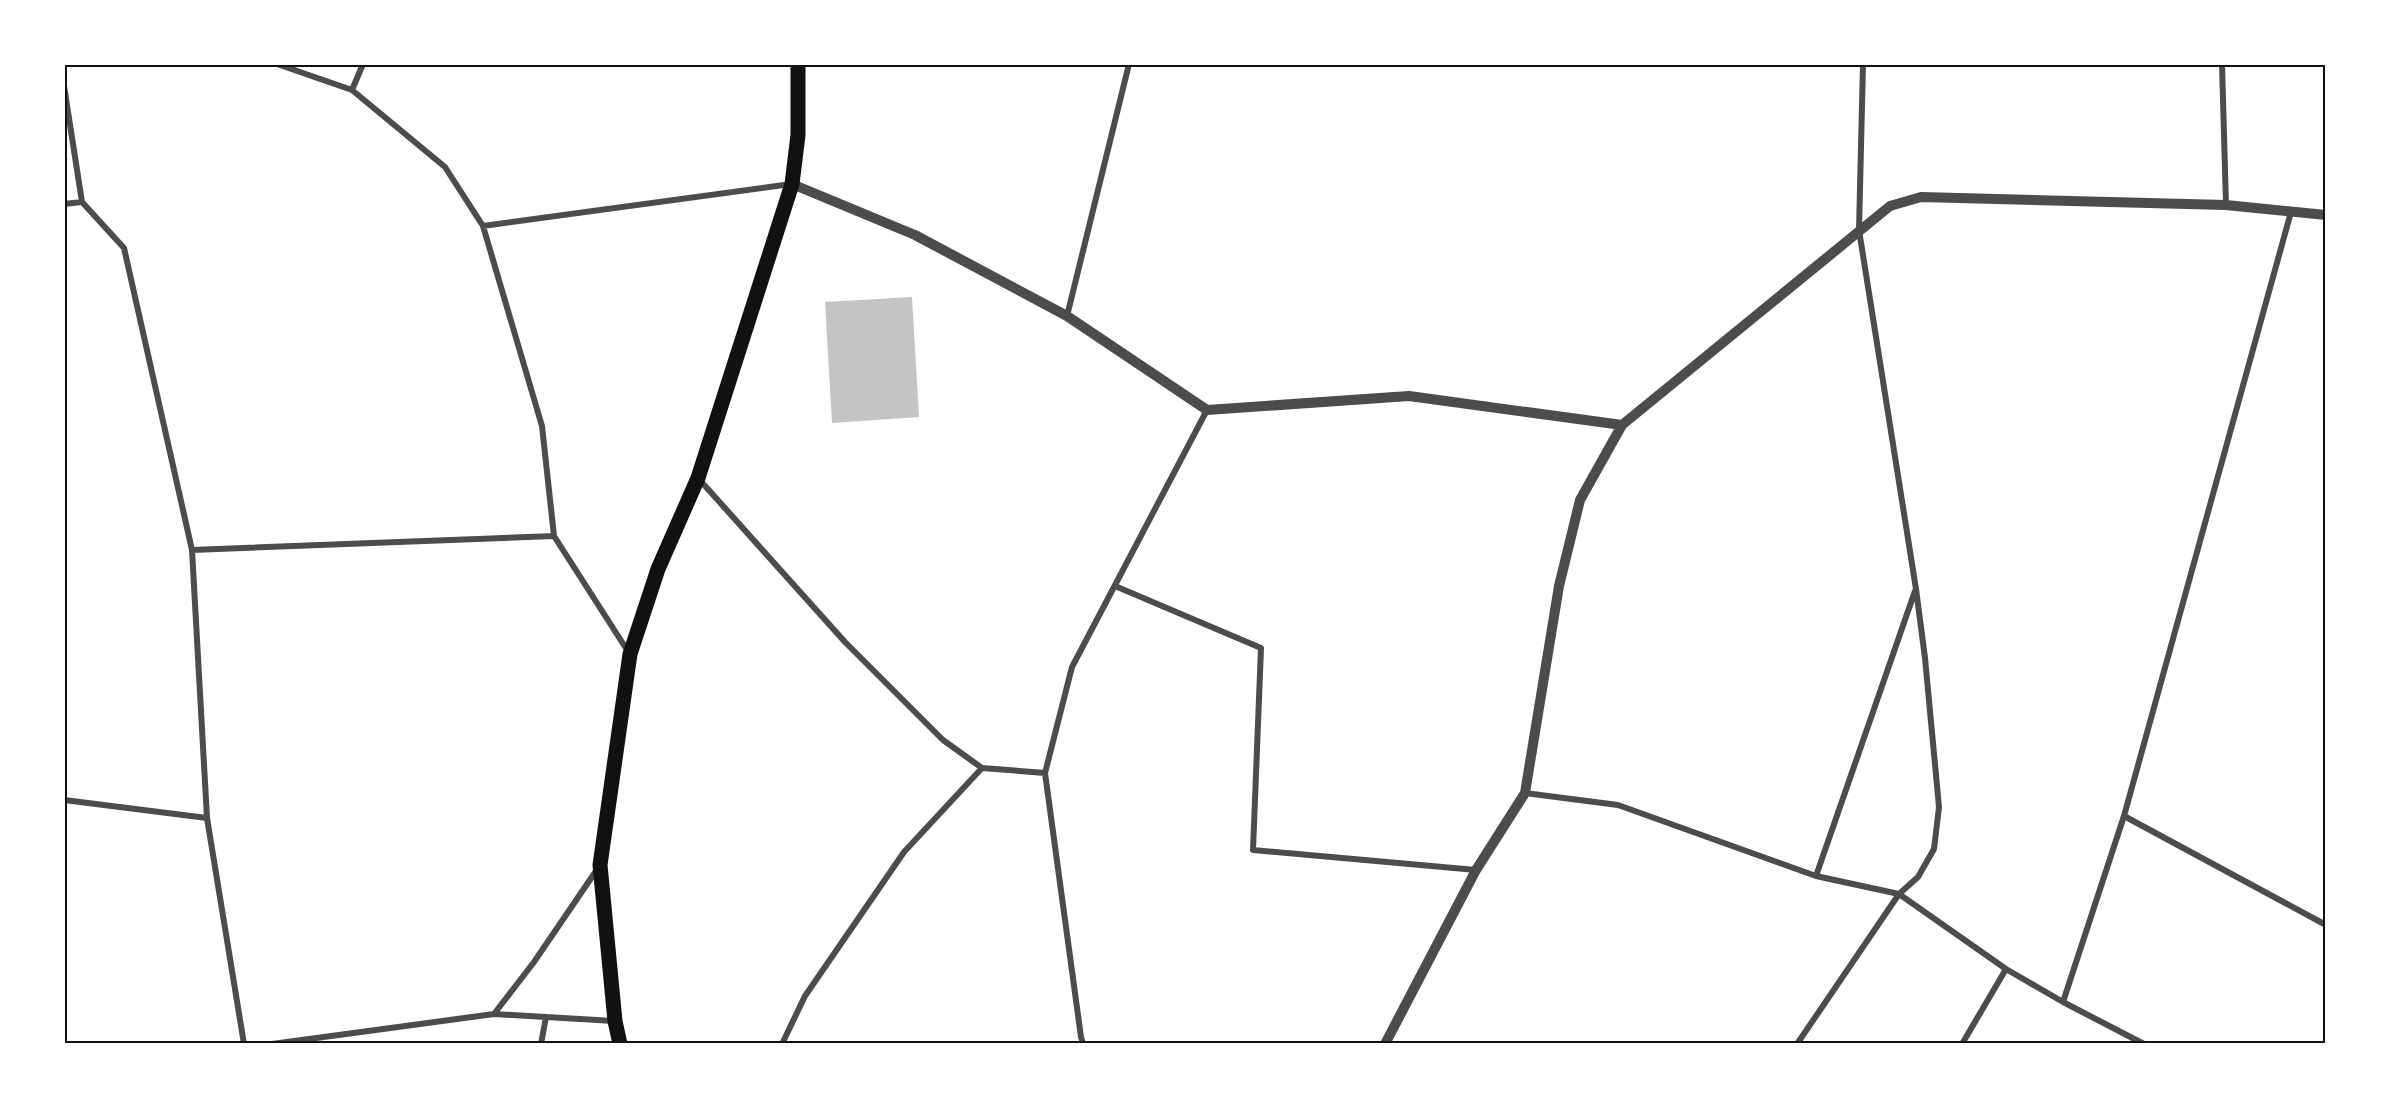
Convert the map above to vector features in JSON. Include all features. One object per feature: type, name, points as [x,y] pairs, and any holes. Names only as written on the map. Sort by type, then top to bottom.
[{"type":"main road","points":[[620,1044],[615,1021],[600,865],[630,654],[658,569],[698,478],[792,184],[798,135],[798,64]]},
{"type":"street","points":[[277,64],[351,90],[445,167],[483,226],[542,426],[554,536],[630,654]]},
{"type":"street","points":[[351,90],[363,64]]},
{"type":"street","points":[[1067,316],[1129,64]]},
{"type":"street","points":[[1797,1044],[1899,894],[1918,877],[1934,849],[1939,807],[1916,589],[1859,230],[1863,64]]},
{"type":"street","points":[[2222,64],[2226,205]]},
{"type":"street","points":[[64,86],[82,202],[124,248],[192,550],[207,818],[244,1044]]},
{"type":"street","points":[[483,226],[792,184],[915,235],[1067,316],[1207,410],[1409,396],[1622,425]]},
{"type":"street","points":[[1385,1044],[1476,870],[1526,793],[1559,586],[1580,500],[1622,425],[1890,206],[1921,197],[2226,205],[2325,215]]},
{"type":"street","points":[[64,204],[82,202]]},
{"type":"street","points":[[2063,1002],[2124,816],[2291,212]]},
{"type":"street","points":[[1083,1044],[1045,773],[1072,667],[1207,410]]},
{"type":"street","points":[[698,478],[845,642],[943,740],[982,768],[1045,773]]},
{"type":"street","points":[[192,550],[554,536]]},
{"type":"street","points":[[1115,586],[1261,648],[1253,850],[1476,870]]},
{"type":"street","points":[[1816,876],[1916,589]]},
{"type":"street","points":[[782,1044],[805,996],[904,852],[982,768]]},
{"type":"street","points":[[1526,793],[1618,805],[1816,876],[1899,894],[2006,969],[2144,1044]]},
{"type":"street","points":[[64,800],[207,818]]},
{"type":"street","points":[[2124,816],[2325,925]]},
{"type":"street","points":[[494,1014],[534,962],[600,865]]},
{"type":"street","points":[[1962,1044],[2006,969]]},
{"type":"street","points":[[272,1044],[494,1014],[615,1021]]},
{"type":"street","points":[[541,1044],[546,1017]]},
{"type":"building","points":[[912,297],[919,417],[832,423],[825,302]]}]
